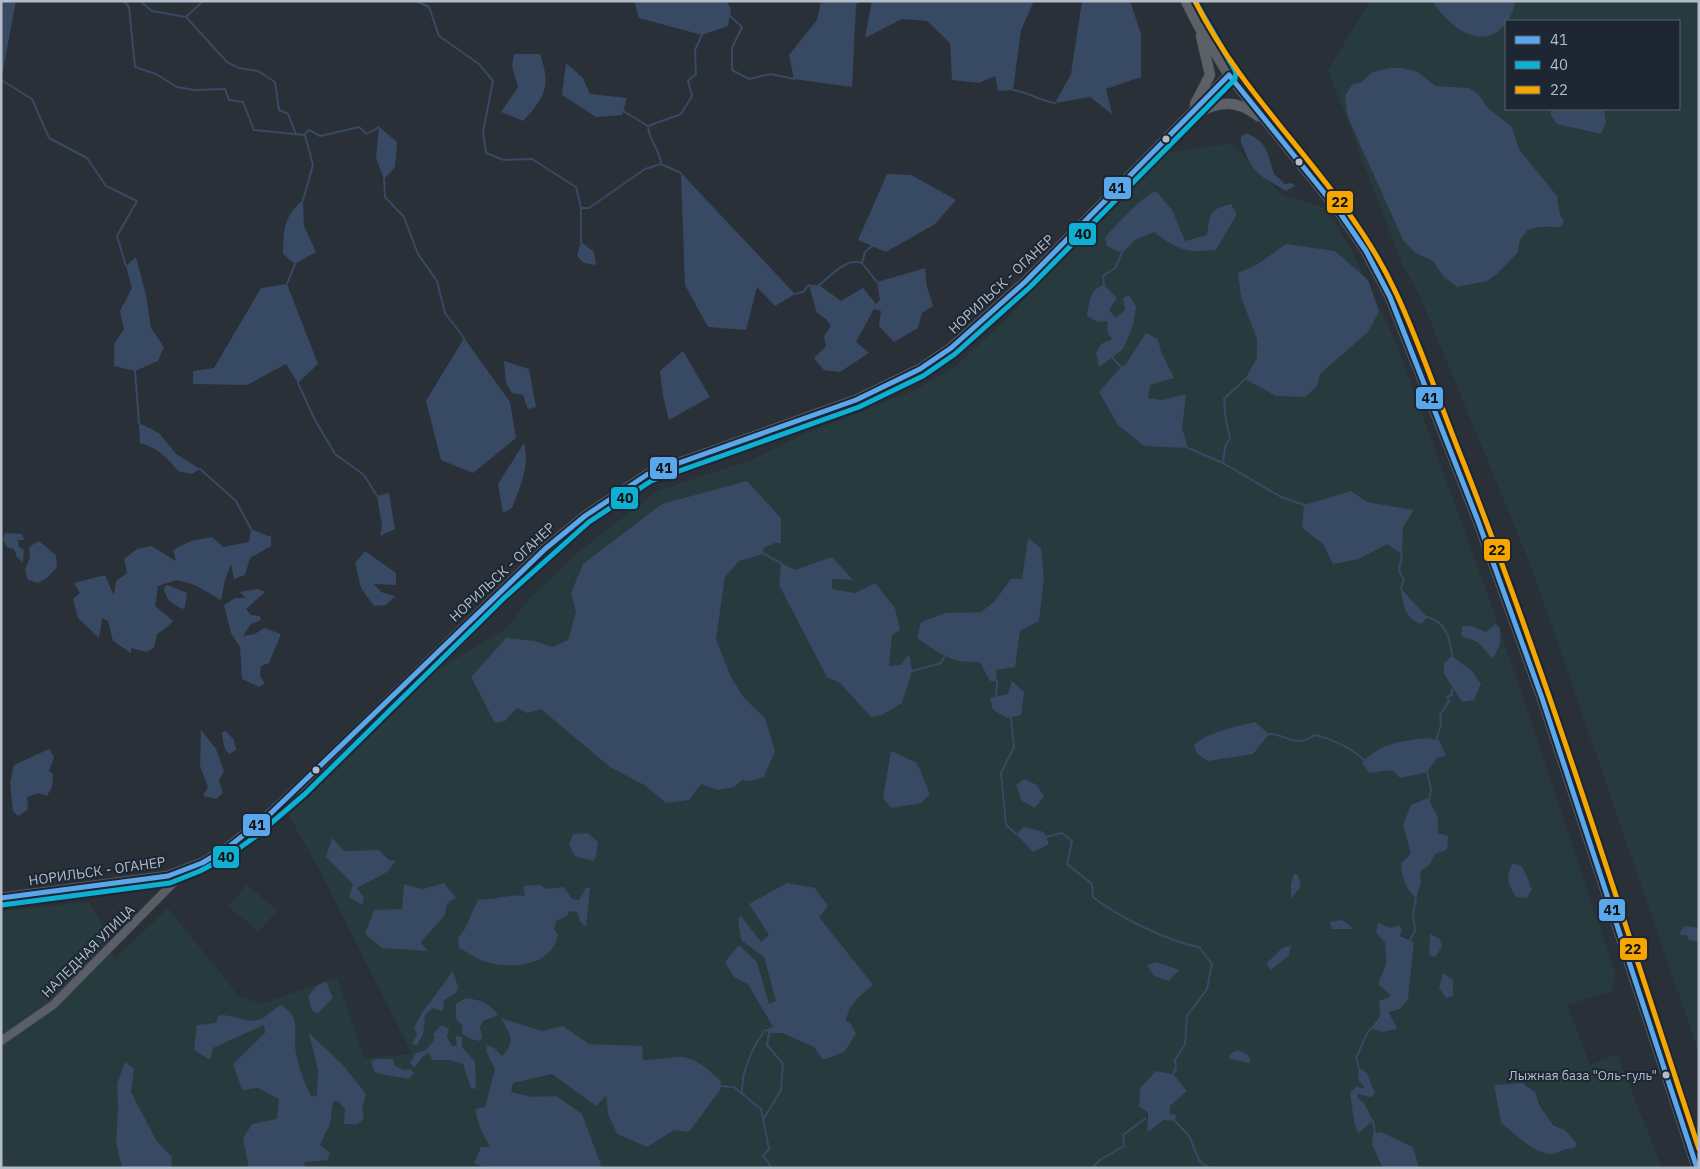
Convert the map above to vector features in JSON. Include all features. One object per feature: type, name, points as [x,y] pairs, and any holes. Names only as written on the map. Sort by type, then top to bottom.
[{"type":"main road","points":[[1186,1],[1198,25],[1229,74],[1338,210],[1366,251],[1390,297],[1412,348],[1542,698],[1697,1168]]},
{"type":"main road","name":"НОРИЛЬСК - ОГАНЕР","points":[[1186,119],[1210,75],[1209,64],[1198,25]]},
{"type":"main road","name":"НОРИЛЬСК - ОГАНЕР","points":[[1,898],[133,882],[185,871],[226,849],[269,815],[505,586],[584,516],[648,474],[856,400],[920,369],[952,348],[1025,282],[1229,74]]},
{"type":"main road","name":"НОРИЛЬСК - ОГАНЕР","points":[[1186,119],[1207,107],[1229,102],[1250,110],[1269,125]]},
{"type":"street","name":"НАЛЕДНАЯ УЛИЦА","points":[[1,1041],[53,1005],[185,871]]},
{"type":"green space","points":[[1370,1],[1699,1],[1699,1053],[1533,571],[1419,294],[1402,264],[1328,70]],"holes":[[[1426,77],[1436,86],[1469,88],[1478,94],[1488,108],[1512,127],[1519,149],[1557,196],[1560,214],[1564,221],[1550,228],[1538,227],[1528,230],[1520,240],[1518,252],[1487,281],[1457,287],[1443,276],[1433,261],[1414,252],[1403,240],[1353,129],[1345,95],[1353,84]]]},
{"type":"green space","points":[[1231,143],[1282,195],[1326,208],[1351,249],[1395,340],[1493,609],[1616,975],[1612,991],[1567,1005],[1590,1065],[1617,1054],[1662,1168],[1419,1168],[1372,1144],[1382,1168],[1,1168],[1,911],[89,902],[101,923],[115,959],[168,908],[238,995],[261,1004],[337,977],[364,1058],[412,1054],[320,871],[288,814],[301,804],[437,670],[507,628],[530,598],[583,548],[659,490],[752,460],[804,434],[913,391],[956,366],[1002,323],[1161,154]],"holes":[[[1351,491],[1367,502],[1414,510],[1389,541],[1371,551],[1333,564],[1304,505]],[[1426,738],[1439,741],[1446,756],[1437,758],[1400,778],[1392,770],[1405,740]],[[1438,818],[1436,848],[1430,861],[1420,872],[1421,883],[1401,863],[1411,854],[1403,825]],[[1379,924],[1414,942],[1410,969],[1389,1012],[1394,1019],[1371,1029],[1391,996],[1379,984],[1386,964],[1385,942],[1376,933]],[[1522,1083],[1534,1092],[1548,1119],[1565,1130],[1517,1134],[1501,1123],[1494,1085]],[[1170,1106],[1170,1115],[1151,1130],[1146,1118],[1148,1112]]]},
{"type":"green space","points":[[247,884],[277,911],[258,932],[228,906]]},
{"type":"water","points":[[1,1],[16,1],[1,81]]},
{"type":"water","points":[[634,1],[726,1],[731,9],[728,26],[702,35],[639,18]]},
{"type":"water","points":[[821,1],[862,1],[856,4],[852,87],[794,79],[789,55],[817,20]]},
{"type":"water","points":[[872,1],[1034,1],[1021,30],[1013,90],[998,91],[995,76],[979,83],[952,80],[950,43],[927,21],[902,19],[865,38]]},
{"type":"water","points":[[1082,1],[1130,1],[1141,34],[1141,77],[1106,89],[1112,114],[1090,97],[1055,103],[1071,74]]},
{"type":"water","points":[[1432,1],[1516,1],[1509,19],[1505,20],[1505,24],[1500,30],[1489,36],[1479,37],[1468,34],[1458,28],[1439,11]]},
{"type":"water","points":[[514,54],[540,54],[545,74],[546,83],[541,97],[523,121],[501,112],[518,87],[512,66]]},
{"type":"water","points":[[566,63],[583,78],[590,94],[627,98],[622,115],[596,117],[562,95]]},
{"type":"water","points":[[1388,68],[1402,68],[1418,72],[1436,86],[1469,88],[1478,94],[1488,108],[1512,127],[1519,149],[1557,196],[1560,214],[1564,221],[1561,227],[1538,227],[1528,230],[1520,240],[1518,252],[1497,274],[1487,281],[1457,287],[1443,276],[1433,261],[1414,252],[1403,240],[1347,114],[1345,95],[1353,84],[1362,82],[1371,73]]},
{"type":"water","points":[[1551,110],[1604,110],[1606,123],[1601,134],[1557,124],[1551,115]]},
{"type":"water","points":[[379,127],[397,142],[395,167],[384,179],[376,158]]},
{"type":"water","points":[[1246,133],[1259,141],[1266,149],[1274,174],[1285,184],[1292,183],[1295,186],[1286,191],[1257,172],[1241,143],[1241,137]]},
{"type":"water","points":[[681,173],[795,294],[775,306],[757,287],[746,330],[708,327],[685,285]]},
{"type":"water","points":[[887,174],[911,175],[956,200],[935,224],[886,252],[858,240]]},
{"type":"water","points":[[1156,191],[1172,210],[1185,241],[1207,235],[1210,217],[1218,208],[1231,204],[1237,214],[1216,250],[1197,251],[1182,249],[1169,243],[1154,232],[1135,240],[1122,253],[1107,246],[1105,238],[1115,226],[1136,205]]},
{"type":"water","points":[[303,200],[304,226],[316,252],[295,264],[283,254],[284,230],[288,218],[296,206]]},
{"type":"water","points":[[581,242],[594,252],[596,265],[584,263],[577,256]]},
{"type":"water","points":[[1286,244],[1335,251],[1368,280],[1379,311],[1369,331],[1320,374],[1317,386],[1305,397],[1276,396],[1245,379],[1257,358],[1257,339],[1241,297],[1238,273],[1258,264]]},
{"type":"water","points":[[136,257],[146,295],[151,328],[164,347],[158,361],[135,371],[114,366],[114,344],[124,329],[120,311],[132,288],[126,266]]},
{"type":"water","points":[[925,268],[927,287],[933,306],[922,313],[918,328],[894,342],[879,326],[881,311],[874,309],[856,342],[869,353],[840,372],[824,370],[814,358],[826,346],[824,336],[831,326],[826,319],[817,313],[809,285],[819,285],[841,301],[863,288],[876,304],[880,300],[877,282]]},
{"type":"water","points":[[287,284],[318,364],[298,383],[286,364],[247,385],[193,384],[193,371],[214,368],[261,288]]},
{"type":"water","points":[[1104,285],[1117,298],[1109,310],[1116,318],[1125,310],[1123,298],[1129,295],[1136,307],[1133,326],[1123,349],[1099,367],[1096,353],[1101,344],[1112,339],[1107,331],[1108,321],[1098,322],[1087,316],[1093,293]]},
{"type":"water","points":[[1146,333],[1158,339],[1161,352],[1174,378],[1150,385],[1148,398],[1162,400],[1186,394],[1182,428],[1188,448],[1144,446],[1118,425],[1099,392],[1121,367],[1126,364]]},
{"type":"water","points":[[464,338],[510,402],[516,438],[473,473],[441,460],[426,401]]},
{"type":"water","points":[[683,351],[710,397],[669,420],[663,396],[660,371]]},
{"type":"water","points":[[504,361],[529,369],[536,407],[528,409],[523,395],[512,393],[506,383]]},
{"type":"water","points":[[139,423],[159,433],[176,454],[200,469],[192,474],[178,471],[162,454],[140,443]]},
{"type":"water","points":[[524,443],[526,460],[521,484],[512,508],[503,513],[498,484]]},
{"type":"water","points":[[747,481],[781,518],[781,543],[775,543],[763,548],[764,554],[739,561],[725,577],[716,639],[731,677],[744,698],[765,718],[775,751],[764,777],[751,781],[742,780],[734,787],[717,790],[701,784],[689,800],[666,803],[646,786],[610,767],[541,709],[527,713],[517,708],[505,721],[495,723],[471,677],[506,638],[535,641],[552,647],[568,640],[576,612],[571,593],[583,564],[662,504]]},
{"type":"water","points":[[1351,491],[1367,502],[1414,510],[1403,527],[1402,554],[1387,544],[1359,559],[1333,564],[1323,544],[1302,528],[1304,505]]},
{"type":"water","points":[[389,493],[395,529],[380,536],[382,525],[377,496]]},
{"type":"water","points":[[251,529],[271,537],[271,546],[250,558],[245,575],[234,579],[231,564],[221,600],[195,585],[177,580],[158,586],[155,606],[173,621],[157,634],[154,648],[146,652],[131,648],[131,653],[113,641],[108,621],[102,618],[99,638],[78,618],[73,599],[80,593],[74,583],[105,575],[114,596],[116,581],[127,573],[124,559],[137,549],[151,546],[176,561],[173,550],[191,541],[212,537],[223,547],[249,542]]},
{"type":"water","points":[[5,533],[22,534],[24,540],[18,540],[19,547],[24,550],[23,563],[17,557],[14,549],[7,547],[3,539]]},
{"type":"water","points":[[1028,538],[1041,548],[1044,578],[1039,621],[1020,631],[1015,667],[996,670],[997,681],[990,681],[980,662],[961,661],[946,656],[917,638],[921,622],[946,613],[981,612],[994,602],[1011,579],[1022,579]]},
{"type":"water","points":[[39,541],[56,555],[57,567],[47,578],[38,583],[28,580],[25,570],[30,557],[29,547]]},
{"type":"water","points":[[365,551],[396,573],[396,585],[374,584],[381,592],[395,596],[386,605],[374,606],[361,588],[355,563]]},
{"type":"water","points":[[832,557],[853,580],[832,579],[832,589],[855,593],[875,583],[895,608],[900,630],[892,635],[889,666],[901,665],[909,654],[912,671],[902,703],[882,715],[871,717],[840,683],[827,677],[779,585],[781,563],[795,570]]},
{"type":"water","points":[[167,585],[187,593],[183,609],[168,598],[164,588]]},
{"type":"water","points":[[258,589],[265,592],[246,609],[251,615],[260,616],[261,620],[251,624],[243,636],[255,634],[264,628],[281,634],[269,663],[261,666],[260,676],[265,683],[259,687],[242,679],[240,647],[231,633],[224,605],[235,598],[246,598],[240,592]]},
{"type":"water","points":[[1401,589],[1427,617],[1422,624],[1416,622],[1408,615],[1404,606]]},
{"type":"water","points":[[1495,624],[1500,628],[1500,644],[1493,659],[1478,642],[1461,636],[1462,626],[1472,626],[1486,632]]},
{"type":"water","points":[[1452,656],[1472,671],[1481,684],[1474,700],[1462,702],[1444,674],[1444,663]]},
{"type":"water","points":[[1012,681],[1024,692],[1021,715],[1007,718],[993,710],[990,698],[1008,694]]},
{"type":"water","points":[[1255,722],[1269,734],[1253,754],[1208,761],[1197,754],[1194,745],[1207,736]]},
{"type":"water","points":[[201,730],[216,749],[224,771],[219,780],[223,793],[216,799],[203,796],[208,787],[200,766]]},
{"type":"water","points":[[226,731],[234,740],[236,750],[229,754],[224,746],[222,732]]},
{"type":"water","points":[[1426,738],[1439,740],[1446,756],[1437,758],[1427,772],[1400,778],[1392,770],[1369,773],[1362,762],[1377,751],[1392,744]]},
{"type":"water","points":[[49,749],[54,757],[49,771],[53,774],[52,787],[47,796],[38,793],[27,797],[28,809],[18,816],[13,811],[10,783],[14,765]]},
{"type":"water","points":[[891,751],[917,763],[930,794],[921,803],[891,808],[883,798]]},
{"type":"water","points":[[1024,779],[1037,785],[1044,797],[1035,808],[1022,801],[1016,785]]},
{"type":"water","points":[[1428,798],[1438,818],[1438,833],[1448,836],[1447,850],[1435,854],[1430,864],[1420,872],[1421,883],[1416,898],[1407,886],[1402,873],[1401,863],[1411,854],[1403,825],[1411,805]]},
{"type":"water","points":[[1024,827],[1044,832],[1049,844],[1033,852],[1016,834]]},
{"type":"water","points":[[588,833],[598,842],[596,857],[593,861],[575,856],[569,845],[573,834]]},
{"type":"water","points":[[332,838],[344,851],[379,850],[389,860],[396,861],[387,872],[357,888],[364,898],[362,905],[349,897],[353,884],[326,857]]},
{"type":"water","points":[[1513,863],[1522,866],[1532,889],[1527,898],[1516,897],[1511,888],[1508,876]]},
{"type":"water","points":[[1294,873],[1298,875],[1301,886],[1291,899],[1291,884]]},
{"type":"water","points":[[444,883],[456,898],[447,903],[445,915],[421,942],[427,951],[382,948],[365,934],[374,910],[402,909],[404,884],[423,889]]},
{"type":"water","points":[[787,883],[815,888],[828,906],[819,917],[873,985],[856,1000],[849,1010],[846,1021],[851,1024],[856,1034],[844,1052],[823,1060],[814,1047],[782,1033],[769,1033],[765,1030],[773,1027],[748,984],[734,977],[725,962],[739,945],[757,962],[769,1004],[776,1001],[764,957],[741,940],[738,919],[741,916],[761,942],[769,935],[749,904]]},
{"type":"water","points":[[540,885],[547,889],[564,887],[572,899],[579,900],[586,888],[590,888],[586,927],[580,921],[577,912],[570,911],[567,916],[556,921],[554,929],[558,935],[554,946],[547,954],[538,960],[517,965],[493,964],[480,960],[459,948],[458,938],[465,929],[478,900],[525,896],[523,886]]},
{"type":"water","points":[[1342,920],[1354,929],[1332,929],[1330,922]]},
{"type":"water","points":[[1378,923],[1391,928],[1399,925],[1402,930],[1400,936],[1414,942],[1408,999],[1400,1009],[1389,1012],[1397,1029],[1382,1032],[1371,1028],[1380,1016],[1379,1001],[1391,996],[1378,984],[1386,964],[1385,942],[1376,933]]},
{"type":"water","points":[[1684,926],[1699,928],[1699,942],[1689,940],[1686,935],[1679,935]]},
{"type":"water","points":[[1430,934],[1440,939],[1442,947],[1435,957],[1429,955]]},
{"type":"water","points":[[1291,945],[1289,955],[1271,970],[1266,964],[1282,948]]},
{"type":"water","points":[[1157,962],[1179,970],[1169,981],[1154,976],[1147,965]]},
{"type":"water","points":[[453,971],[458,987],[456,993],[444,1000],[443,1011],[432,1008],[425,1015],[423,1035],[416,1046],[412,1043],[417,1035],[414,1027]]},
{"type":"water","points":[[1443,973],[1453,980],[1453,996],[1446,998],[1439,988]]},
{"type":"water","points":[[326,982],[333,998],[318,1013],[312,1011],[308,996],[318,985]]},
{"type":"water","points":[[465,998],[484,1002],[498,1015],[483,1021],[480,1027],[482,1036],[480,1041],[462,1034],[462,1025],[456,1019],[456,1004]]},
{"type":"water","points":[[281,1005],[288,1010],[294,1020],[297,1059],[304,1081],[312,1097],[317,1095],[318,1070],[309,1033],[342,1064],[366,1094],[362,1108],[364,1118],[358,1124],[344,1124],[345,1109],[338,1101],[333,1102],[330,1124],[320,1145],[330,1153],[327,1160],[305,1162],[304,1168],[249,1168],[243,1138],[252,1124],[277,1119],[279,1099],[258,1088],[242,1090],[233,1064],[265,1033],[264,1025],[213,1048],[210,1060],[194,1050],[197,1025],[216,1023],[218,1016],[223,1015],[250,1021],[261,1019]]},
{"type":"water","points":[[501,1018],[541,1031],[563,1026],[589,1044],[642,1046],[643,1060],[675,1057],[688,1058],[700,1064],[721,1081],[720,1090],[689,1132],[674,1130],[647,1147],[617,1134],[608,1114],[606,1096],[596,1106],[552,1074],[513,1083],[511,1092],[532,1097],[556,1096],[582,1114],[602,1168],[485,1168],[474,1163],[481,1147],[490,1147],[479,1124],[476,1109],[485,1107],[495,1069],[486,1051],[487,1045],[494,1048],[502,1056],[509,1046],[509,1033]]},
{"type":"water","points":[[442,1025],[449,1029],[447,1037],[452,1046],[457,1046],[456,1036],[462,1037],[462,1047],[475,1062],[476,1089],[471,1088],[463,1064],[449,1060],[432,1060],[429,1053],[422,1057],[414,1068],[410,1063],[416,1053],[425,1050],[429,1046],[435,1038],[433,1034]]},
{"type":"water","points":[[1238,1050],[1248,1055],[1251,1063],[1229,1059],[1230,1054]]},
{"type":"water","points":[[393,1059],[395,1066],[404,1070],[411,1069],[414,1073],[409,1079],[375,1073],[371,1061]]},
{"type":"water","points":[[125,1062],[134,1069],[131,1092],[156,1140],[172,1157],[171,1168],[122,1168],[116,1142],[117,1084]]},
{"type":"water","points":[[1359,1068],[1367,1073],[1375,1094],[1371,1097],[1358,1094],[1358,1098],[1364,1103],[1373,1121],[1358,1133],[1350,1093],[1357,1086],[1363,1089],[1364,1086],[1358,1080]]},
{"type":"water","points":[[1156,1071],[1173,1074],[1187,1091],[1170,1106],[1170,1114],[1176,1115],[1175,1121],[1163,1120],[1147,1131],[1148,1112],[1139,1107],[1140,1088]]},
{"type":"water","points":[[1522,1083],[1535,1092],[1540,1106],[1553,1125],[1565,1130],[1577,1144],[1574,1148],[1549,1154],[1542,1152],[1534,1149],[1501,1123],[1494,1085]]},
{"type":"water","points":[[1381,1132],[1413,1147],[1419,1168],[1382,1167],[1372,1144],[1373,1134]]},
{"type":"waterway","points":[[124,1],[129,7],[135,67],[156,74],[177,87],[194,90],[225,89],[229,100],[243,102],[254,130],[305,135],[313,165],[303,200]]},
{"type":"waterway","points":[[140,1],[152,11],[186,17],[203,1]]},
{"type":"waterway","points":[[416,1],[429,7],[439,36],[479,64],[493,81],[483,132],[486,153],[504,160],[532,159],[576,187],[581,208],[589,208],[645,169],[661,164],[681,173]]},
{"type":"waterway","points":[[730,16],[742,27],[732,48],[732,70],[749,79],[771,74],[794,79]]},
{"type":"waterway","points":[[186,17],[227,62],[239,68],[258,71],[275,82],[279,110],[288,114],[296,134]]},
{"type":"waterway","points":[[623,111],[648,126],[681,114],[692,96],[688,81],[696,74],[695,50],[702,35]]},
{"type":"waterway","points":[[3,81],[32,99],[49,138],[87,158],[106,186],[137,201],[117,236],[126,266]]},
{"type":"waterway","points":[[1013,90],[1055,103]]},
{"type":"waterway","points":[[648,126],[650,137],[661,164]]},
{"type":"waterway","points":[[305,134],[309,130],[320,136],[359,127],[367,134],[379,127]]},
{"type":"waterway","points":[[384,179],[385,197],[404,217],[418,254],[437,281],[445,313],[464,338]]},
{"type":"waterway","points":[[581,209],[581,242]]},
{"type":"waterway","points":[[819,285],[845,265],[856,262],[862,263],[865,252],[872,246]]},
{"type":"waterway","points":[[1104,285],[1103,276],[1115,268],[1122,253]]},
{"type":"waterway","points":[[862,263],[877,282]]},
{"type":"waterway","points":[[287,284],[295,264]]},
{"type":"waterway","points":[[795,294],[803,292],[809,285]]},
{"type":"waterway","points":[[1112,357],[1121,367]]},
{"type":"waterway","points":[[135,371],[139,423]]},
{"type":"waterway","points":[[1223,463],[1225,447],[1230,438],[1224,399],[1245,379]]},
{"type":"waterway","points":[[298,383],[314,418],[335,454],[364,475],[377,496]]},
{"type":"waterway","points":[[1188,448],[1223,463],[1281,497],[1304,505]]},
{"type":"waterway","points":[[200,469],[236,501],[251,529]]},
{"type":"waterway","points":[[764,554],[781,563]]},
{"type":"waterway","points":[[1401,589],[1404,580],[1399,571],[1402,554]]},
{"type":"waterway","points":[[1427,617],[1443,627],[1450,643],[1452,656]]},
{"type":"waterway","points":[[912,671],[941,663],[944,657]]},
{"type":"waterway","points":[[996,696],[997,681]]},
{"type":"waterway","points":[[1436,740],[1441,725],[1440,715],[1449,701],[1447,697],[1452,695],[1452,689]]},
{"type":"waterway","points":[[1011,717],[1014,747],[1001,773],[1006,825],[1016,834]]},
{"type":"waterway","points":[[1269,734],[1297,741],[1308,739],[1314,735],[1320,736],[1347,748],[1364,760]]},
{"type":"waterway","points":[[1427,772],[1431,789],[1429,801]]},
{"type":"waterway","points":[[1046,837],[1062,833],[1072,841],[1067,864],[1092,884],[1093,897],[1103,905],[1158,934],[1199,947],[1212,964],[1207,989],[1187,1016],[1185,1044],[1175,1060],[1176,1068],[1173,1074]]},
{"type":"waterway","points":[[1410,940],[1415,931],[1413,914],[1416,898]]},
{"type":"waterway","points":[[1359,1068],[1356,1058],[1371,1028]]},
{"type":"waterway","points":[[742,1092],[742,1083],[749,1059],[765,1030]]},
{"type":"waterway","points":[[763,1120],[781,1090],[783,1064],[767,1045],[769,1033]]},
{"type":"waterway","points":[[720,1086],[734,1087],[761,1109],[769,1149],[763,1156],[772,1168]]},
{"type":"waterway","points":[[1092,1168],[1100,1160],[1124,1146],[1123,1135],[1146,1118]]},
{"type":"waterway","points":[[1175,1121],[1189,1136],[1200,1162],[1210,1168]]},
{"type":"waterway","points":[[1373,1121],[1375,1134]]},
{"type":"transit line","name":"40","points":[[2,905],[170,883],[200,871],[228,856],[255,837],[305,794],[505,597],[589,522],[651,481],[859,407],[923,376],[955,354],[1030,287],[1235,79],[1236,72],[1195,1]]},
{"type":"transit line","name":"22","points":[[1195,1],[1217,40],[1242,76],[1351,216],[1375,254],[1396,293],[1423,357],[1527,634],[1586,805],[1699,1149]]},
{"type":"transit line","name":"41","points":[[1,898],[168,876],[202,863],[226,849],[269,815],[545,549],[585,516],[648,474],[856,400],[920,369],[951,348],[1025,282],[1229,75],[1338,210],[1366,251],[1390,297],[1478,521],[1542,698],[1697,1168]]},
{"type":"place","name":"Лыжная база \"Оль-гуль\"","points":[[1666,1075]]}]
